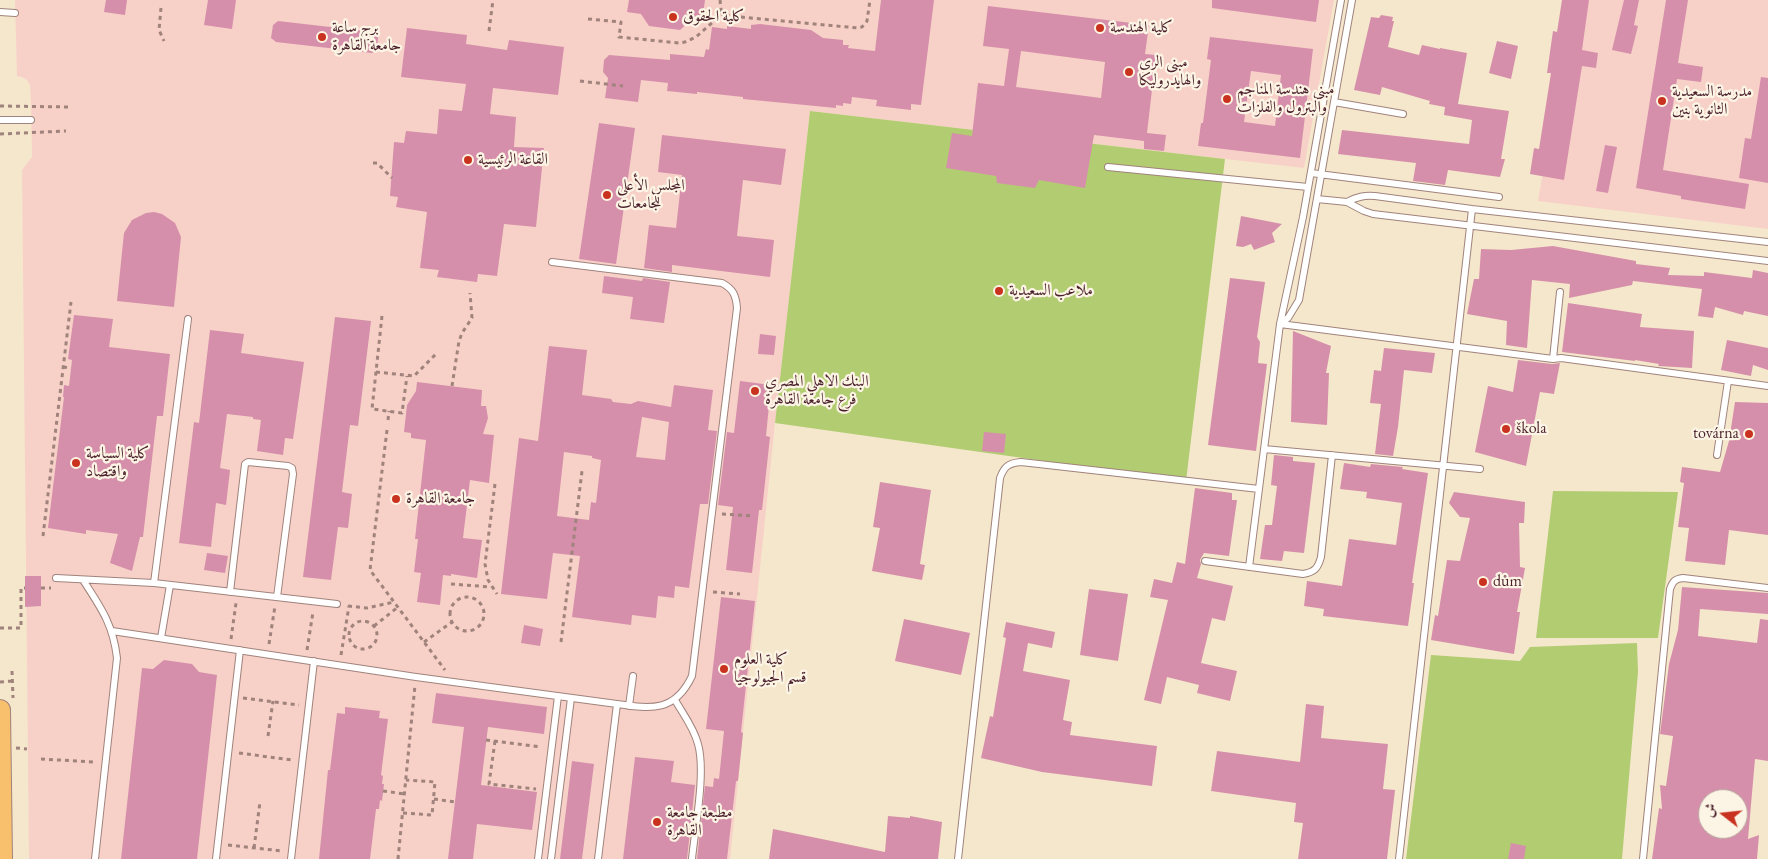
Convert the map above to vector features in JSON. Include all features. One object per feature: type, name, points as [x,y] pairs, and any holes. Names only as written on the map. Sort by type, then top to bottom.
[{"type":"main road","points":[[2,859],[7,706]]},
{"type":"lane","points":[[1249,567],[1280,324],[1311,174],[1341,0]]},
{"type":"lane","points":[[1280,324],[1288,318],[1299,300],[1352,0]]},
{"type":"lane","points":[[0,12],[15,13]]},
{"type":"lane","points":[[1334,102],[1403,114]]},
{"type":"lane","points":[[0,120],[31,120]]},
{"type":"lane","points":[[1108,167],[1308,187]]},
{"type":"lane","points":[[1311,174],[1499,197]]},
{"type":"lane","points":[[1347,202],[1356,198],[1375,196],[1472,209],[1768,242]]},
{"type":"lane","points":[[1317,198],[1347,202],[1373,214],[1768,262]]},
{"type":"lane","points":[[1400,859],[1472,209]]},
{"type":"lane","points":[[112,631],[416,677],[629,706],[647,708],[662,706],[675,700],[686,689],[692,676],[737,308],[736,298],[731,288],[717,282],[552,262]]},
{"type":"lane","points":[[1553,359],[1560,292]]},
{"type":"lane","points":[[154,583],[188,319]]},
{"type":"lane","points":[[1280,324],[1553,359],[1560,358],[1768,386]]},
{"type":"lane","points":[[1717,455],[1728,381]]},
{"type":"lane","points":[[1264,449],[1480,469]]},
{"type":"lane","points":[[1205,561],[1304,574],[1312,573],[1319,566],[1332,455]]},
{"type":"lane","points":[[234,592],[245,464],[248,462],[288,466],[292,468],[293,474],[277,597]]},
{"type":"lane","points":[[958,859],[1000,478],[1003,469],[1010,462],[1021,462],[1259,489]]},
{"type":"lane","points":[[56,578],[154,583],[337,604]]},
{"type":"lane","points":[[1643,859],[1672,582],[1677,578],[1683,578],[1768,588]]},
{"type":"lane","points":[[83,580],[102,609],[112,631],[116,645],[117,665],[95,859]]},
{"type":"lane","points":[[161,638],[170,585]]},
{"type":"lane","points":[[216,859],[240,650]]},
{"type":"lane","points":[[291,856],[314,661]]},
{"type":"lane","points":[[629,706],[633,676]]},
{"type":"lane","points":[[538,859],[558,696]]},
{"type":"lane","points":[[551,859],[571,698]]},
{"type":"lane","points":[[675,700],[696,736],[701,763],[692,859]]},
{"type":"lane","points":[[598,859],[618,704]]},
{"type":"path","points":[[489,31],[493,0]]},
{"type":"path","points":[[720,0],[719,7],[723,13],[729,16],[858,28],[867,22],[870,0]]},
{"type":"path","points":[[162,8],[159,30],[164,41]]},
{"type":"path","points":[[588,19],[621,22],[619,37],[679,43],[696,37],[723,13]]},
{"type":"path","points":[[580,81],[623,86]]},
{"type":"path","points":[[0,106],[70,107]]},
{"type":"path","points":[[0,134],[66,131]]},
{"type":"path","points":[[372,163],[377,163],[392,178]]},
{"type":"path","points":[[452,386],[459,341],[462,332],[472,318],[470,293]]},
{"type":"path","points":[[43,536],[71,302]]},
{"type":"path","points":[[382,316],[372,409],[402,413],[407,376]]},
{"type":"path","points":[[376,372],[414,376],[436,354]]},
{"type":"path","points":[[63,366],[71,368]]},
{"type":"path","points":[[388,420],[389,411]]},
{"type":"path","points":[[387,430],[370,570],[454,682]]},
{"type":"path","points":[[561,642],[582,470]]},
{"type":"path","points":[[495,484],[485,564],[488,580],[497,594]]},
{"type":"path","points":[[712,513],[753,516]]},
{"type":"path","points":[[451,584],[492,587]]},
{"type":"path","points":[[0,628],[21,628],[21,588],[25,588]]},
{"type":"path","points":[[41,588],[56,588]]},
{"type":"path","points":[[702,591],[740,594]]},
{"type":"path","points":[[229,648],[234,592]]},
{"type":"path","points":[[268,654],[277,597]]},
{"type":"path","points":[[467,597],[473,598],[482,606],[484,617],[477,627],[472,630],[460,630],[452,622],[450,610],[456,600],[467,597]]},
{"type":"path","points":[[306,660],[314,601]]},
{"type":"path","points":[[337,604],[367,608],[394,602]]},
{"type":"path","points":[[340,665],[349,606]]},
{"type":"path","points":[[374,626],[398,607]]},
{"type":"path","points":[[365,621],[374,626],[376,637],[371,646],[361,648],[352,643],[349,632],[355,623],[365,621]]},
{"type":"path","points":[[424,642],[452,622]]},
{"type":"path","points":[[7,706],[12,681],[12,670]]},
{"type":"path","points":[[398,859],[416,677]]},
{"type":"path","points":[[0,682],[12,681]]},
{"type":"path","points":[[235,696],[309,706]]},
{"type":"path","points":[[268,736],[273,701]]},
{"type":"path","points":[[486,740],[552,748]]},
{"type":"path","points":[[495,741],[489,784],[547,790]]},
{"type":"path","points":[[228,752],[302,761]]},
{"type":"path","points":[[41,759],[106,763]]},
{"type":"path","points":[[403,813],[432,815],[434,799],[435,782],[406,780]]},
{"type":"path","points":[[383,791],[405,794]]},
{"type":"path","points":[[434,799],[455,802]]},
{"type":"path","points":[[254,848],[260,802]]},
{"type":"path","points":[[218,843],[291,856]]},
{"type":"shaded area","name":"جامعة القاهرة","points":[[15,0],[1334,0],[1304,168],[810,111],[775,423],[730,859],[29,859],[22,170],[32,157],[30,85],[27,80],[17,76]]},
{"type":"shaded area","name":"مدرسة السعيدية الثانوية بنين","points":[[1573,0],[1768,0],[1768,229],[1538,201]]},
{"type":"green space","name":"ملاعب السعيدية","points":[[810,111],[1225,159],[1186,481],[775,423]]},
{"type":"green space","points":[[1553,491],[1678,492],[1658,638],[1536,638]]},
{"type":"green space","points":[[1637,643],[1638,672],[1622,859],[1406,859],[1431,655],[1520,661],[1530,647]]},
{"type":"building","points":[[106,0],[127,0],[125,15],[104,12]]},
{"type":"building","points":[[208,0],[236,0],[232,29],[204,25]]},
{"type":"building","name":"كلية الحقوق","points":[[629,0],[705,0],[702,22],[691,20],[680,30],[649,26],[641,14],[627,12]]},
{"type":"building","points":[[881,0],[934,0],[921,105],[911,104],[911,110],[876,106],[877,100],[852,97],[851,104],[843,103],[843,106],[836,105],[836,108],[743,99],[743,97],[697,92],[697,94],[667,91],[668,83],[641,80],[638,102],[605,98],[608,78],[603,72],[604,60],[609,55],[670,60],[670,54],[704,57],[706,49],[709,50],[712,27],[727,29],[727,26],[751,29],[751,25],[760,24],[811,30],[823,38],[843,40],[843,45],[849,45],[848,48],[875,51]]},
{"type":"building","points":[[1212,0],[1319,0],[1316,22],[1212,8]]},
{"type":"building","points":[[1562,0],[1589,0],[1582,50],[1598,53],[1596,68],[1582,66],[1564,180],[1530,174],[1534,148],[1539,149],[1551,73],[1547,73],[1553,31],[1557,32]]},
{"type":"building","points":[[1624,0],[1639,0],[1634,25],[1638,26],[1631,54],[1612,50]]},
{"type":"building","points":[[1666,0],[1688,0],[1678,63],[1703,67],[1701,82],[1677,79],[1663,170],[1749,184],[1745,209],[1681,199],[1681,196],[1636,188]]},
{"type":"building","name":"مبنى الرى والهايدروليكا","points":[[988,6],[1149,25],[1145,54],[1156,55],[1147,133],[1166,135],[1164,151],[1144,149],[1144,141],[1094,135],[1085,188],[1039,180],[1035,188],[997,183],[996,176],[946,168],[952,133],[972,136],[978,83],[1004,86],[1009,49],[983,46]],"holes":[[[1021,51],[1105,62],[1101,98],[1016,87]]]},
{"type":"building","points":[[1381,15],[1393,17],[1392,21],[1394,21],[1388,47],[1419,55],[1422,45],[1467,53],[1458,104],[1509,111],[1501,159],[1505,159],[1500,177],[1448,170],[1445,185],[1413,181],[1416,163],[1338,154],[1342,130],[1469,144],[1472,120],[1444,115],[1445,107],[1429,104],[1430,101],[1382,87],[1380,95],[1354,90],[1371,17],[1379,18]]},
{"type":"building","points":[[278,21],[374,32],[378,38],[377,50],[372,53],[276,42],[271,38],[273,25]]},
{"type":"building","name":"القاعة الرئيسية","points":[[407,28],[467,35],[466,44],[507,50],[509,40],[564,47],[558,95],[493,88],[490,114],[516,117],[514,147],[544,148],[536,227],[504,224],[497,276],[478,274],[477,282],[437,277],[439,270],[420,268],[427,212],[396,207],[398,197],[390,196],[394,142],[404,143],[406,131],[437,134],[439,109],[462,111],[466,84],[401,77]]},
{"type":"building","name":"مبنى هندسة المناجم والبترول والفلزات","points":[[1210,37],[1313,49],[1300,158],[1198,146],[1201,123],[1203,123],[1211,60],[1207,59]],"holes":[[[1251,71],[1281,75],[1275,126],[1244,122]]]},
{"type":"building","points":[[1497,41],[1518,46],[1511,79],[1489,73]]},
{"type":"building","points":[[1761,77],[1768,78],[1768,183],[1739,178],[1745,138],[1751,139]]},
{"type":"building","name":"المجلس الأعلى للجامعات","points":[[599,123],[635,128],[616,264],[579,259]]},
{"type":"building","points":[[662,135],[786,149],[781,185],[743,180],[737,236],[774,240],[770,277],[672,265],[672,272],[644,268],[649,225],[676,228],[682,175],[658,172]]},
{"type":"building","points":[[1605,145],[1617,147],[1608,193],[1596,191]]},
{"type":"building","points":[[146,213],[162,214],[175,223],[181,237],[174,307],[117,301],[124,233],[132,220]]},
{"type":"building","points":[[1241,216],[1282,224],[1272,233],[1275,242],[1254,250],[1251,244],[1243,247],[1236,246]]},
{"type":"building","points":[[1553,246],[1636,261],[1636,264],[1670,268],[1668,275],[1704,276],[1704,272],[1752,278],[1753,270],[1768,273],[1768,316],[1744,311],[1743,315],[1715,307],[1713,318],[1698,316],[1702,289],[1633,281],[1632,285],[1569,298],[1570,284],[1532,280],[1527,348],[1506,345],[1507,321],[1467,314],[1474,279],[1479,279],[1481,249],[1511,250]]},
{"type":"building","points":[[604,276],[642,281],[643,278],[670,282],[664,323],[630,319],[633,297],[602,293]]},
{"type":"building","points":[[1230,278],[1265,282],[1257,337],[1260,342],[1258,363],[1267,364],[1256,451],[1208,445]]},
{"type":"building","points":[[1568,303],[1642,314],[1640,327],[1694,331],[1692,368],[1658,366],[1659,364],[1635,360],[1562,352]]},
{"type":"building","points":[[74,315],[113,319],[109,347],[170,354],[163,416],[157,416],[143,537],[140,537],[132,571],[110,563],[118,534],[86,530],[86,534],[48,528],[64,385],[69,386],[72,360],[68,359]]},
{"type":"building","points":[[335,317],[371,321],[358,426],[350,425],[342,492],[352,494],[348,528],[338,527],[331,580],[303,577]]},
{"type":"building","points":[[210,330],[244,334],[241,353],[304,362],[293,439],[285,438],[283,455],[257,451],[261,420],[253,419],[253,417],[227,414],[220,468],[230,470],[226,505],[216,503],[211,547],[179,543],[194,422],[199,423]]},
{"type":"building","points":[[1293,331],[1331,346],[1326,373],[1329,373],[1327,425],[1291,422]]},
{"type":"building","points":[[760,334],[776,336],[774,355],[758,354]]},
{"type":"building","points":[[1727,340],[1768,348],[1768,370],[1753,365],[1751,376],[1721,370]]},
{"type":"building","points":[[549,346],[587,350],[582,395],[611,399],[613,402],[631,404],[638,401],[671,407],[674,385],[713,390],[708,430],[717,431],[708,504],[700,504],[689,588],[675,586],[674,598],[658,596],[656,618],[632,615],[631,625],[572,617],[580,556],[553,553],[547,599],[501,594],[519,438],[538,441]],"holes":[[[642,417],[669,422],[665,460],[636,457]],[[564,452],[592,456],[592,458],[601,460],[596,503],[591,502],[589,520],[557,516]]]},
{"type":"building","points":[[1384,348],[1435,353],[1432,373],[1404,370],[1393,456],[1375,454],[1381,404],[1370,403],[1374,370],[1381,371]]},
{"type":"building","name":"škola","points":[[1518,360],[1552,364],[1560,363],[1554,394],[1540,392],[1526,466],[1475,452],[1488,386],[1513,392]]},
{"type":"building","points":[[740,381],[771,385],[766,436],[770,437],[762,510],[759,510],[752,573],[726,570],[733,507],[718,505],[727,432],[734,433]]},
{"type":"building","points":[[417,382],[482,390],[481,406],[486,406],[488,418],[483,434],[494,435],[489,483],[470,480],[463,538],[482,540],[477,578],[451,574],[451,576],[443,575],[440,605],[417,602],[421,573],[414,572],[418,539],[415,539],[426,440],[411,438],[411,433],[404,432],[407,405],[416,391]]},
{"type":"building","points":[[1735,402],[1768,403],[1768,535],[1729,530],[1725,565],[1685,561],[1689,528],[1678,527],[1684,483],[1680,482],[1682,467],[1720,472],[1729,441]]},
{"type":"building","points":[[984,432],[1006,434],[1004,453],[982,451]]},
{"type":"building","points":[[1274,455],[1293,457],[1293,461],[1315,463],[1304,553],[1284,551],[1282,561],[1260,559],[1265,525],[1272,525],[1277,486],[1271,485]]},
{"type":"building","points":[[1344,463],[1370,467],[1371,464],[1403,467],[1402,469],[1428,473],[1412,583],[1414,583],[1408,626],[1323,616],[1324,609],[1304,606],[1307,581],[1342,586],[1349,539],[1396,545],[1402,503],[1366,498],[1367,492],[1340,489]]},
{"type":"building","points":[[880,482],[931,490],[920,564],[925,565],[922,580],[872,571],[880,528],[873,527]]},
{"type":"building","points":[[1195,488],[1232,493],[1232,500],[1237,500],[1229,556],[1204,553],[1200,560],[1201,564],[1197,578],[1233,586],[1225,621],[1212,618],[1201,663],[1237,671],[1230,701],[1197,693],[1199,685],[1167,677],[1161,704],[1144,700],[1168,600],[1150,597],[1154,579],[1172,583],[1177,562],[1185,564]]},
{"type":"building","points":[[1454,492],[1525,502],[1524,523],[1519,523],[1520,567],[1525,568],[1517,612],[1520,612],[1514,654],[1431,640],[1435,615],[1438,616],[1447,560],[1460,561],[1470,518],[1460,517],[1449,503]]},
{"type":"building","points":[[207,553],[228,556],[225,573],[204,570]]},
{"type":"building","points":[[25,576],[41,576],[41,606],[25,607]]},
{"type":"building","points":[[1682,587],[1768,593],[1768,614],[1700,609],[1698,636],[1757,643],[1760,619],[1768,620],[1768,761],[1755,759],[1748,839],[1759,835],[1757,859],[1652,859],[1659,808],[1662,809],[1660,785],[1666,786],[1673,736],[1660,734],[1669,664],[1678,630]]},
{"type":"building","points":[[1089,589],[1128,594],[1118,661],[1080,655]]},
{"type":"building","points":[[721,597],[755,601],[741,732],[743,733],[727,859],[697,859],[705,786],[713,787],[714,778],[719,779],[724,731],[706,729]]},
{"type":"building","points":[[904,619],[970,633],[961,675],[895,661]]},
{"type":"building","points":[[1006,622],[1055,632],[1052,648],[1028,643],[1023,671],[1070,680],[1063,720],[1072,722],[1070,735],[1157,746],[1152,786],[1042,772],[981,758],[990,716],[993,717],[1006,638],[1003,637]]},
{"type":"building","points":[[524,625],[543,629],[540,646],[521,643]]},
{"type":"building","points":[[164,660],[192,664],[199,672],[217,675],[197,859],[121,859],[142,668],[153,669]]},
{"type":"building","points":[[436,693],[547,707],[544,734],[488,727],[481,785],[537,792],[532,830],[477,824],[473,859],[448,859],[464,727],[432,723]]},
{"type":"building","points":[[1306,704],[1324,706],[1321,738],[1388,744],[1383,789],[1395,790],[1387,859],[1298,859],[1303,823],[1294,822],[1296,803],[1211,791],[1217,751],[1300,762]]},
{"type":"building","points":[[345,707],[380,711],[379,718],[388,719],[381,775],[383,776],[382,784],[384,784],[382,801],[380,800],[379,809],[376,809],[370,859],[319,859],[328,770],[330,770],[337,713],[345,714]]},
{"type":"building","name":"مطبعة جامعة القاهرة","points":[[635,757],[674,761],[671,782],[695,785],[687,859],[623,859]]},
{"type":"building","points":[[572,761],[594,764],[582,859],[560,859]]},
{"type":"building","points":[[888,816],[910,818],[910,816],[942,822],[938,859],[769,859],[773,829],[885,852]]},
{"type":"building","points":[[1511,843],[1526,846],[1524,859],[1508,859]]},
{"type":"place","name":"كلية الحقوق","points":[[673,17]]},
{"type":"place","name":"كلية الهندسة","points":[[1100,28]]},
{"type":"place","name":"برج ساعة جامعة القاهرة","points":[[322,37]]},
{"type":"place","name":"مبنى الرى والهايدروليكا","points":[[1129,72]]},
{"type":"place","name":"مبنى هندسة المناجم والبترول والفلزات","points":[[1227,99]]},
{"type":"place","name":"مدرسة السعيدية الثانوية بنين","points":[[1662,101]]},
{"type":"place","name":"القاعة الرئيسية","points":[[468,160]]},
{"type":"place","name":"المجلس الأعلى للجامعات","points":[[607,195]]},
{"type":"place","name":"ملاعب السعيدية","points":[[999,291]]},
{"type":"place","name":"البنك الاهلي المصري فرع جامعة القاهرة","points":[[755,391]]},
{"type":"place","name":"škola","points":[[1506,429]]},
{"type":"place","name":"továrna","points":[[1749,434]]},
{"type":"place","name":"كلية السياسة واقتصاد","points":[[76,463]]},
{"type":"place","name":"جامعة القاهرة","points":[[396,499]]},
{"type":"place","name":"dům","points":[[1483,582]]},
{"type":"place","name":"كلية العلوم قسم الجيولوجيا","points":[[724,669]]},
{"type":"place","name":"مطبعة جامعة القاهرة","points":[[657,822]]}]
